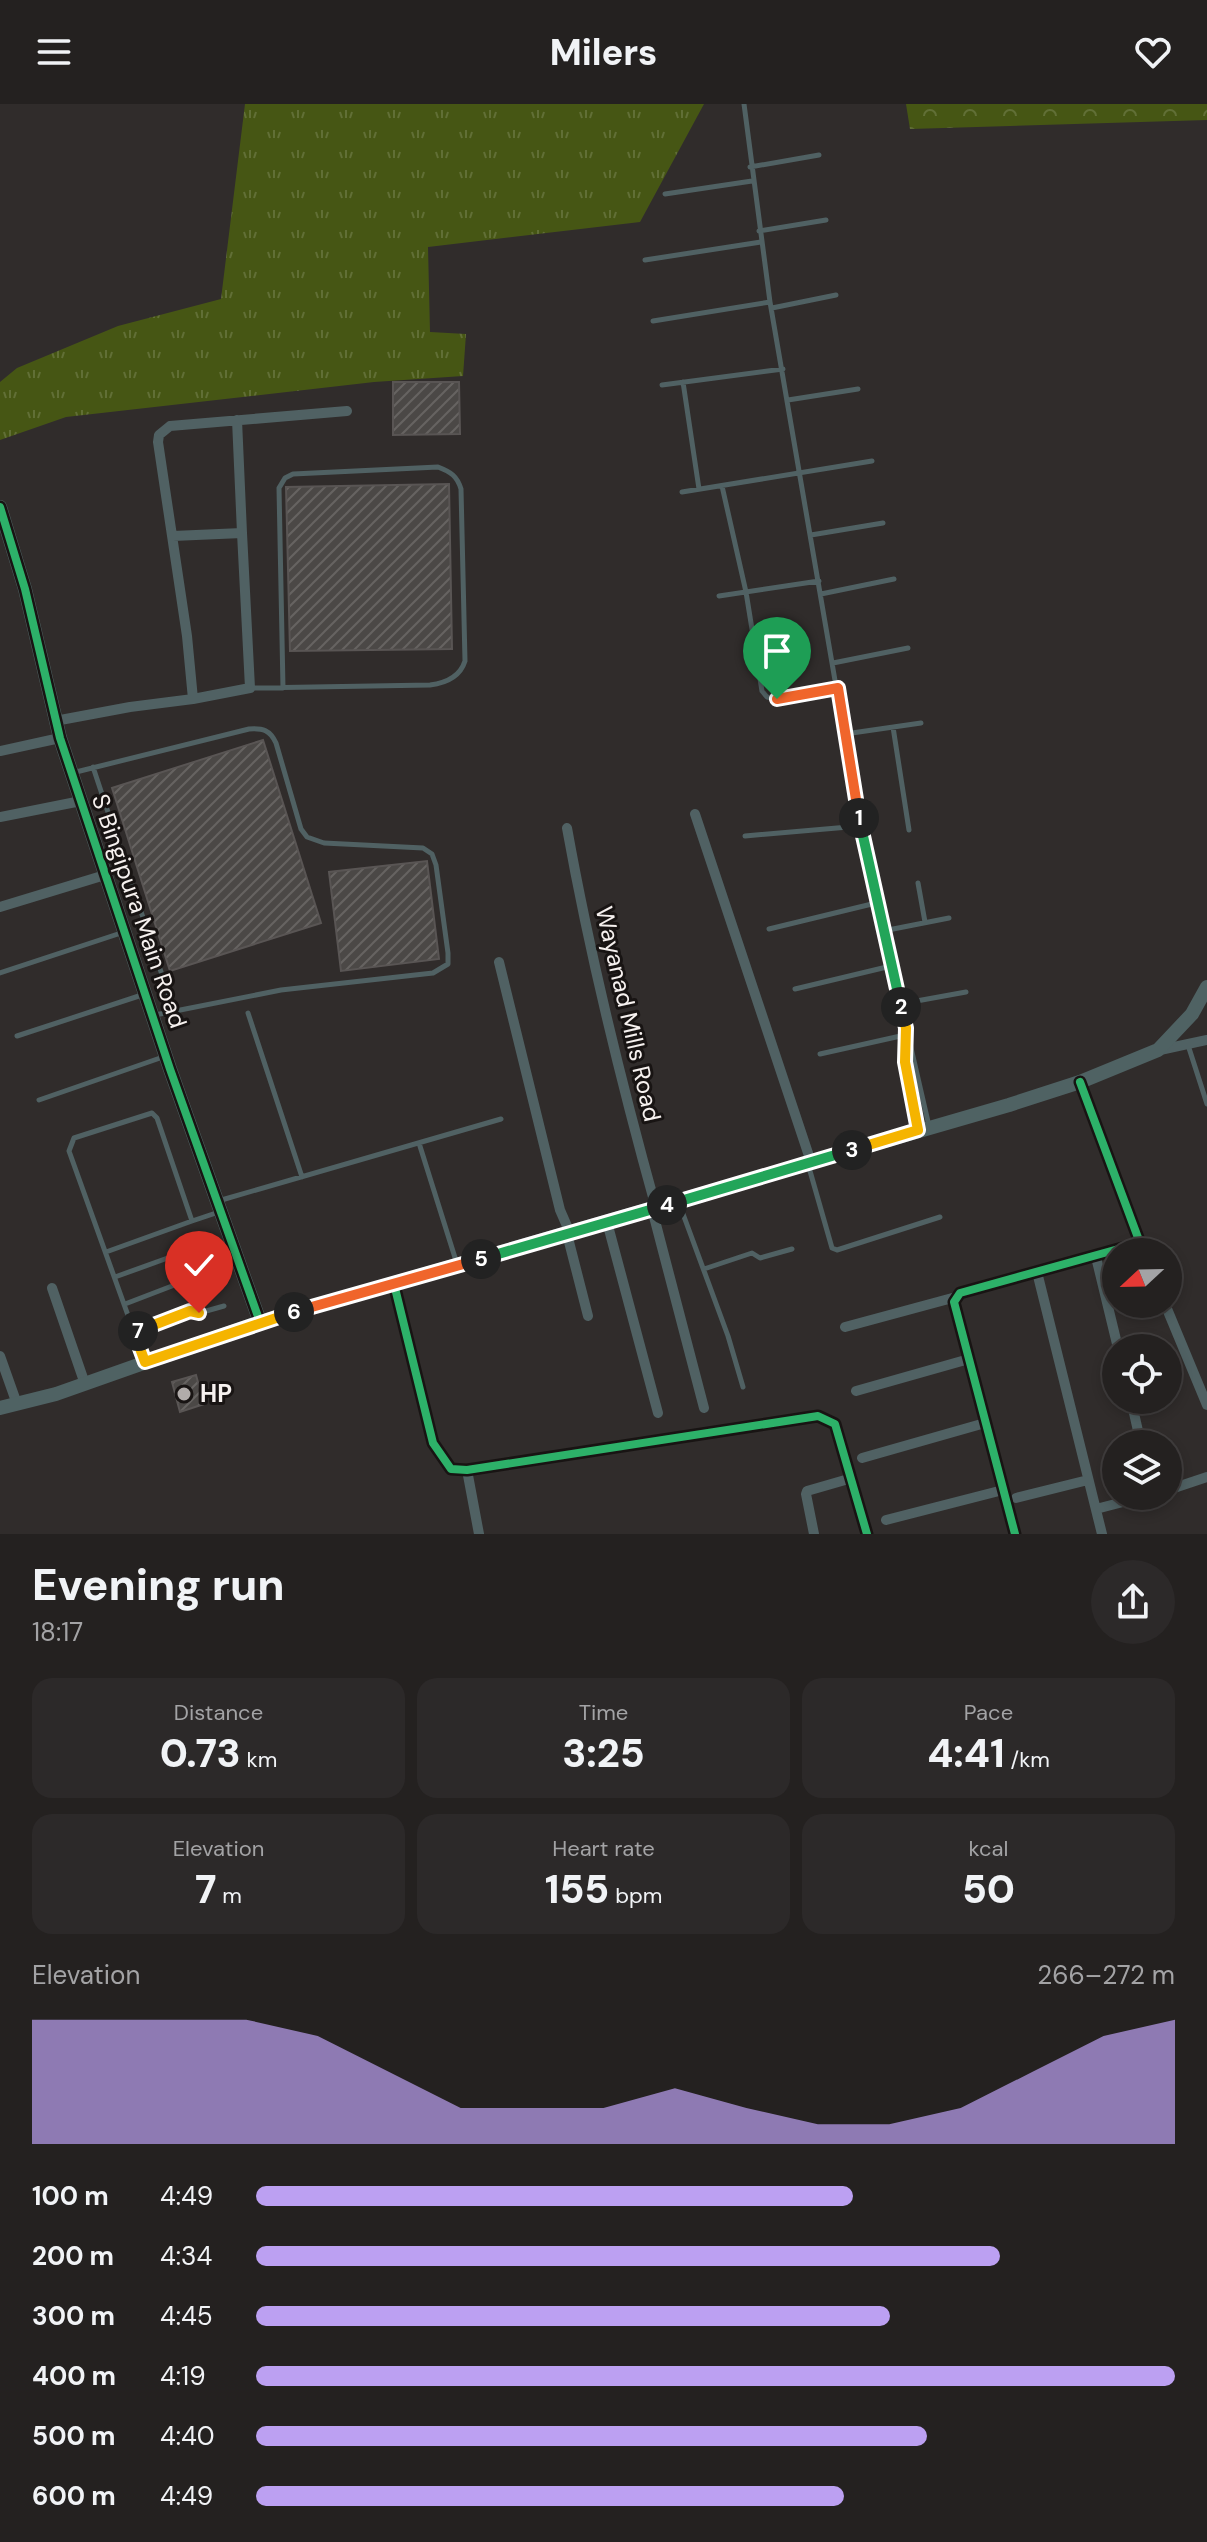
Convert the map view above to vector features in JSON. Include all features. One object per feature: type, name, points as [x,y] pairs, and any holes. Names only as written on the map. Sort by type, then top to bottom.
[{"type":"main road","name":"S Bingipura Main Road","points":[[0,507],[15,551],[55,721],[71,773],[260,1322]]},
{"type":"main road","points":[[0,1408],[85,1384],[260,1322],[1080,1082],[1158,1050],[1192,1014],[1207,987]]},
{"type":"street","points":[[193,699],[159,435],[170,426],[347,411]]},
{"type":"street","points":[[55,721],[250,688],[237,420]]},
{"type":"street","points":[[173,536],[242,533]]},
{"type":"street","points":[[0,751],[60,738]]},
{"type":"street","points":[[0,817],[81,801]]},
{"type":"street","points":[[695,814],[809,1163]]},
{"type":"street","name":"Wayanad Mills Road","points":[[567,828],[585,928],[627,1107],[704,1408]]},
{"type":"street","points":[[0,907],[105,875]]},
{"type":"street","points":[[499,962],[588,1316]]},
{"type":"street","points":[[1158,1050],[1207,1040]]},
{"type":"street","points":[[1080,1082],[1138,1238]]},
{"type":"street","points":[[607,1222],[658,1413]]},
{"type":"street","points":[[845,1327],[1102,1256]]},
{"type":"street","points":[[1096,1257],[1115,1334]]},
{"type":"street","points":[[1037,1272],[1102,1534]]},
{"type":"street","points":[[394,1284],[433,1443],[451,1469],[467,1470],[818,1416],[835,1424],[867,1534]]},
{"type":"street","points":[[52,1288],[85,1384]]},
{"type":"street","points":[[956,1297],[954,1302],[1015,1534]]},
{"type":"street","points":[[1171,1318],[1207,1405]]},
{"type":"street","points":[[0,1356],[17,1404]]},
{"type":"street","points":[[856,1391],[969,1359]]},
{"type":"street","points":[[862,1458],[985,1423]]},
{"type":"street","points":[[467,1470],[479,1534]]},
{"type":"street","points":[[1182,1485],[1207,1477]]},
{"type":"street","points":[[814,1534],[807,1491],[852,1478]]},
{"type":"street","points":[[1016,1498],[1088,1480]]},
{"type":"street","points":[[886,1520],[1003,1490]]},
{"type":"street","points":[[1096,1509],[1102,1507]]},
{"type":"lane","points":[[744,104],[759,231],[860,826],[900,1004],[905,1032],[905,1062],[924,1129]]},
{"type":"lane","points":[[750,167],[819,155]]},
{"type":"lane","points":[[665,194],[752,181]]},
{"type":"lane","points":[[759,231],[826,220]]},
{"type":"lane","points":[[645,260],[761,242]]},
{"type":"lane","points":[[653,321],[836,295]]},
{"type":"lane","points":[[662,385],[783,369]]},
{"type":"lane","points":[[683,382],[699,489]]},
{"type":"lane","points":[[788,400],[858,389]]},
{"type":"lane","points":[[682,492],[872,461]]},
{"type":"lane","points":[[250,688],[283,688],[430,685],[440,684],[462,671],[465,661],[461,489],[458,479],[450,471],[438,467],[293,474],[285,478],[279,488],[283,688]]},
{"type":"lane","points":[[722,486],[746,592],[762,691],[767,697],[777,699],[838,688]]},
{"type":"lane","points":[[811,535],[883,523]]},
{"type":"lane","points":[[821,594],[894,579]]},
{"type":"lane","points":[[719,596],[819,581]]},
{"type":"lane","points":[[833,663],[908,648]]},
{"type":"lane","points":[[845,734],[921,723]]},
{"type":"lane","points":[[893,727],[909,830]]},
{"type":"lane","points":[[71,773],[249,729],[265,729],[272,734],[276,743],[301,829],[307,837],[324,843],[423,848],[432,854],[436,865],[448,953],[448,964],[443,969],[433,973],[281,990],[152,1015]]},
{"type":"lane","points":[[93,767],[174,1011]]},
{"type":"lane","points":[[745,836],[860,826]]},
{"type":"lane","points":[[918,883],[925,922]]},
{"type":"lane","points":[[769,929],[876,903]]},
{"type":"lane","points":[[883,931],[949,918]]},
{"type":"lane","points":[[0,973],[124,932]]},
{"type":"lane","points":[[795,989],[891,966]]},
{"type":"lane","points":[[900,1004],[966,992]]},
{"type":"lane","points":[[17,1036],[145,994]]},
{"type":"lane","points":[[248,1013],[302,1177]]},
{"type":"lane","points":[[820,1054],[905,1032]]},
{"type":"lane","points":[[905,1032],[915,1057],[924,1129]]},
{"type":"lane","points":[[1188,1044],[1207,1104]]},
{"type":"lane","points":[[39,1100],[166,1056]]},
{"type":"lane","points":[[145,1362],[69,1151],[74,1138],[152,1113],[157,1118],[192,1221]]},
{"type":"lane","points":[[106,1252],[192,1221],[219,1206],[302,1177],[501,1119]]},
{"type":"lane","points":[[419,1143],[457,1266]]},
{"type":"lane","points":[[809,1163],[832,1248],[837,1250],[940,1217]]},
{"type":"lane","points":[[679,1201],[743,1387]]},
{"type":"lane","points":[[704,1269],[752,1253],[760,1258],[792,1249]]},
{"type":"lane","points":[[115,1277],[176,1255]]},
{"type":"lane","points":[[125,1304],[185,1281]]},
{"type":"lane","points":[[134,1332],[190,1311],[199,1313],[224,1306]]},
{"type":"green space","points":[[245,104],[704,104],[640,222],[428,247],[430,332],[466,334],[463,376],[374,382],[66,417],[0,440],[0,382],[17,368],[118,326],[221,299]]},
{"type":"green space","points":[[906,104],[1207,104],[1207,120],[910,129]]},
{"type":"building","points":[[393,382],[459,382],[460,434],[393,435]]},
{"type":"building","points":[[449,484],[452,649],[290,651],[286,487]]},
{"type":"building","points":[[263,740],[321,923],[170,971],[112,788]]},
{"type":"building","points":[[427,861],[439,959],[341,971],[329,872]]},
{"type":"building","points":[[196,1375],[204,1404],[180,1412],[172,1382]]},
{"type":"cycle path","points":[[0,507],[25,589],[60,738],[170,1069],[260,1322]]},
{"type":"cycle path","points":[[1015,1534],[954,1302],[960,1293],[1140,1243],[1080,1082]]},
{"type":"cycle path","points":[[394,1284],[433,1443],[451,1469],[467,1470],[818,1416],[835,1424],[867,1534]]},
{"type":"place","name":"HP","points":[[184,1394]]},
{"type":"route","points":[[199,1313],[190,1311],[134,1332],[145,1362],[260,1322],[918,1130],[905,1062],[906,1028],[860,826],[838,688],[777,699]]}]
